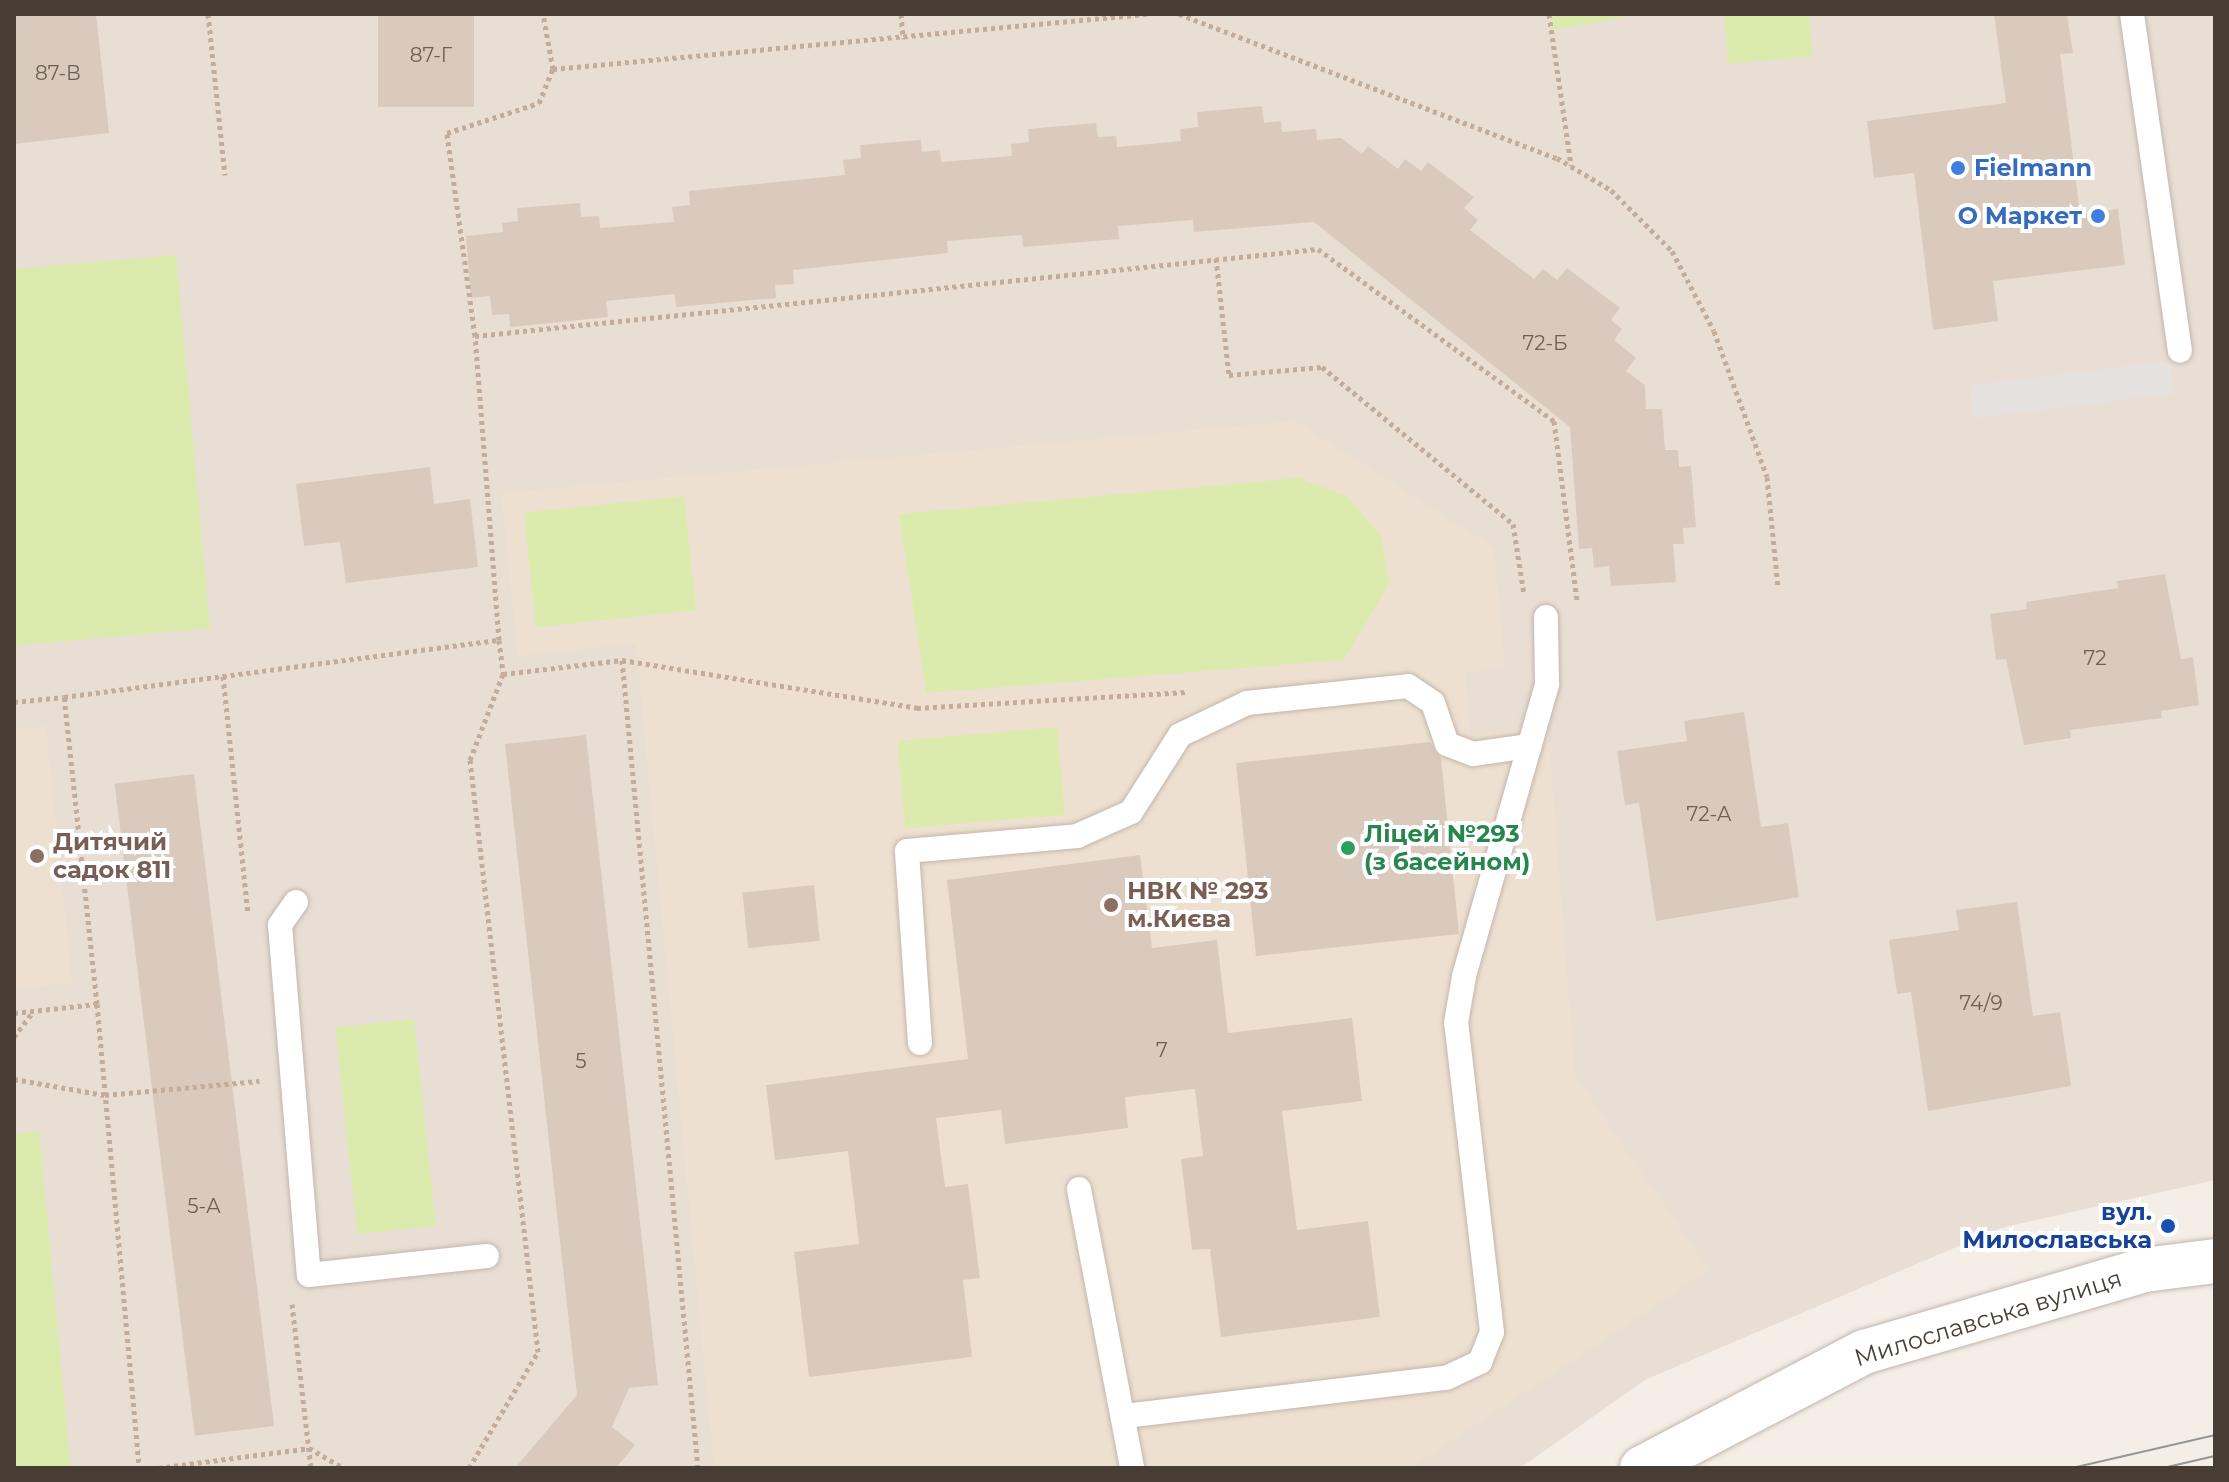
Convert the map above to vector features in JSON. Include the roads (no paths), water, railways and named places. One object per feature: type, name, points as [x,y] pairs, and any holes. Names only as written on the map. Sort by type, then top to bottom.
[{"type":"street","name":"Милославська вулиця","points":[[1642,1468],[1864,1352],[2144,1270],[2215,1261]]},
{"type":"lane","points":[[2132,14],[2180,351]]},
{"type":"lane","points":[[1125,1416],[1446,1378],[1480,1362],[1492,1332],[1456,1023],[1464,976],[1547,684],[1546,617]]},
{"type":"lane","points":[[920,1043],[907,851],[1077,836],[1131,812],[1180,735],[1247,703],[1408,686],[1433,703],[1447,744],[1473,754],[1529,746]]},
{"type":"lane","points":[[296,902],[280,925],[309,1275],[487,1256]]},
{"type":"lane","points":[[1079,1189],[1125,1416],[1132,1468]]},
{"type":"tram line","points":[[2072,1468],[2215,1435]]},
{"type":"tram line","points":[[2163,1468],[2215,1456]]},
{"type":"place","name":"Fielmann","points":[[1958,168]]},
{"type":"place","name":"О Маркет","points":[[2098,216]]},
{"type":"place","name":"Ліцей №293 (з басейном)","points":[[1348,848]]},
{"type":"place","name":"Дитячий садок 811","points":[[37,856]]},
{"type":"place","name":"НВК № 293 м.Києва","points":[[1111,905]]},
{"type":"place","name":"вул. Милославська","points":[[2168,1226]]}]
